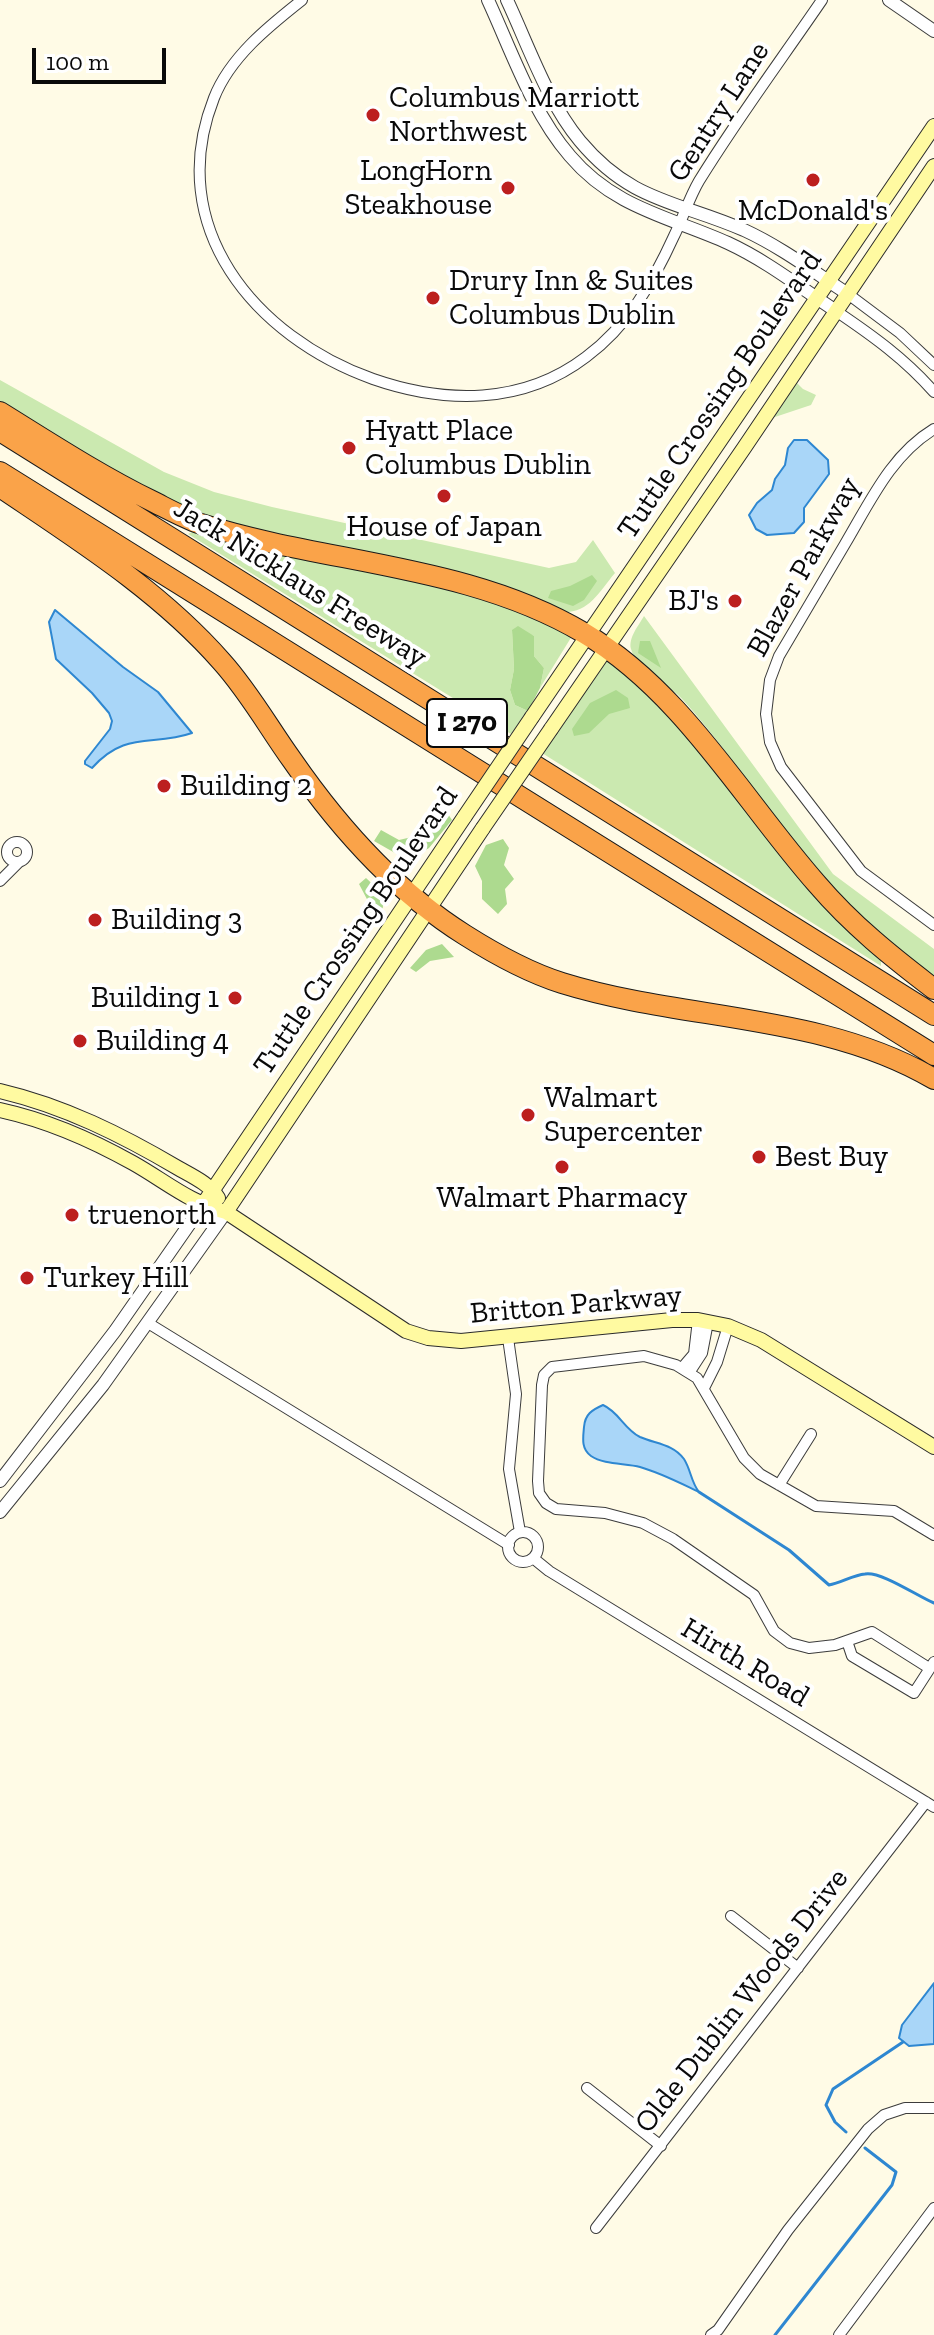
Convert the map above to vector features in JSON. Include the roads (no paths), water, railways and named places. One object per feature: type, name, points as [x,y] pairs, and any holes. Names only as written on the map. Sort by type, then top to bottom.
[{"type":"highway","points":[[0,412],[126,488],[190,520],[250,537],[473,586],[562,620],[608,647],[686,723],[847,917],[881,949],[934,989]]},
{"type":"highway","name":"Jack Nicklaus Freeway","points":[[0,431],[934,1015]]},
{"type":"highway","name":"I 270","points":[[0,472],[934,1055]]},
{"type":"highway","points":[[0,487],[68,532],[176,615],[243,688],[333,816],[360,847],[412,895],[466,936],[512,963],[561,983],[607,995],[820,1035],[870,1048],[934,1079]]},
{"type":"main road","name":"Tuttle Crossing Boulevard","points":[[202,1206],[934,126]]},
{"type":"main road","name":"Tuttle Crossing Boulevard","points":[[226,1212],[483,828],[934,166]]},
{"type":"main road","points":[[377,988],[389,980],[429,928],[442,927],[466,936]]},
{"type":"main road","points":[[0,1091],[47,1104],[105,1127],[139,1145],[213,1190],[226,1212]]},
{"type":"main road","points":[[0,1110],[27,1117],[96,1145],[202,1206],[226,1212]]},
{"type":"main road","name":"Britton Parkway","points":[[226,1212],[406,1331],[453,1341],[672,1320],[728,1326],[761,1340],[934,1447]]},
{"type":"street","name":"Gentry Lane","points":[[302,0],[269,28],[227,74],[214,97],[201,141],[199,160],[200,189],[206,219],[220,255],[239,285],[280,329],[307,349],[353,372],[420,392],[449,397],[502,395],[565,371],[587,357],[613,333],[653,280],[698,183],[822,0]]},
{"type":"street","points":[[488,0],[540,112],[570,157],[606,190],[743,251],[887,345],[934,392]]},
{"type":"street","points":[[507,0],[553,99],[578,138],[610,171],[633,187],[685,211],[744,230],[784,252],[900,333],[934,365]]},
{"type":"street","points":[[889,0],[934,31]]},
{"type":"street","name":"Blazer Parkway","points":[[934,429],[908,447],[873,496],[779,656],[770,680],[766,714],[770,742],[781,767],[846,854],[861,871],[934,925]]},
{"type":"street","points":[[0,864],[13,843],[23,844],[27,854],[0,881]]},
{"type":"street","points":[[7,852],[11,860],[19,862]]},
{"type":"street","name":"Tuttle Crossing Boulevard","points":[[0,1481],[115,1331],[202,1206]]},
{"type":"street","name":"Tuttle Crossing Boulevard","points":[[0,1512],[103,1385],[226,1212]]},
{"type":"street","points":[[686,1371],[698,1355],[703,1321]]},
{"type":"street","points":[[148,1323],[509,1545]]},
{"type":"street","points":[[704,1388],[717,1362],[728,1326]]},
{"type":"street","points":[[508,1338],[516,1394],[509,1469],[520,1532]]},
{"type":"street","points":[[698,1355],[717,1362]]},
{"type":"street","points":[[847,1641],[852,1656],[914,1693],[932,1665],[872,1632],[835,1645],[809,1648],[790,1643],[774,1631],[754,1595],[662,1532],[643,1523],[605,1513],[556,1509],[546,1503],[539,1493],[544,1375],[552,1367],[644,1356],[686,1371],[704,1388],[744,1458],[760,1474],[816,1506],[894,1511],[934,1535]]},
{"type":"street","points":[[779,1485],[811,1434]]},
{"type":"street","points":[[520,1532],[528,1533],[537,1541],[538,1549],[533,1558],[522,1562],[510,1553],[509,1545],[511,1538],[520,1532]]},
{"type":"street","name":"Hirth Road","points":[[533,1558],[930,1805]]},
{"type":"street","name":"Olde Dublin Woods Drive","points":[[596,2228],[798,1968],[930,1805]]},
{"type":"street","points":[[731,1916],[798,1968]]},
{"type":"street","points":[[587,2088],[661,2146]]},
{"type":"street","points":[[711,2335],[718,2330],[788,2230],[868,2129],[884,2115],[905,2108],[934,2108]]},
{"type":"street","points":[[839,2335],[934,2208]]},
{"type":"water","points":[[794,440],[807,440],[828,460],[829,474],[804,508],[804,522],[794,533],[767,535],[756,529],[749,515],[772,490]]},
{"type":"water","points":[[55,610],[158,692],[192,733],[128,744],[104,756],[92,768],[85,764],[110,729],[112,721],[92,693],[56,659],[49,622]]},
{"type":"water","points":[[603,1405],[634,1434],[680,1454],[699,1492],[648,1469],[602,1461],[588,1453],[583,1443],[586,1419]]},
{"type":"water","points":[[934,1983],[934,2044],[909,2046],[899,2038],[902,2025]]},
{"type":"waterway","points":[[699,1492],[789,1550],[829,1585],[872,1574],[934,1603]]},
{"type":"waterway","points":[[846,2132],[835,2122],[826,2105],[833,2089],[903,2042]]},
{"type":"waterway","points":[[775,2335],[892,2185],[896,2172],[865,2148]]},
{"type":"place","name":"Columbus Marriott Northwest","points":[[373,115]]},
{"type":"place","name":"McDonald's","points":[[813,180]]},
{"type":"place","name":"LongHorn Steakhouse","points":[[508,188]]},
{"type":"place","name":"Drury Inn & Suites Columbus Dublin","points":[[433,298]]},
{"type":"place","name":"Hyatt Place Columbus Dublin","points":[[349,448]]},
{"type":"place","name":"House of Japan","points":[[444,496]]},
{"type":"place","name":"BJ's","points":[[735,601]]},
{"type":"place","name":"Building 2","points":[[164,786]]},
{"type":"place","name":"Building 3","points":[[95,920]]},
{"type":"place","name":"Building 1","points":[[235,998]]},
{"type":"place","name":"Building 4","points":[[80,1041]]},
{"type":"place","name":"Walmart Supercenter","points":[[528,1115]]},
{"type":"place","name":"Best Buy","points":[[759,1157]]},
{"type":"place","name":"Walmart Pharmacy","points":[[562,1167]]},
{"type":"place","name":"truenorth","points":[[72,1215]]},
{"type":"place","name":"Turkey Hill","points":[[27,1278]]}]
